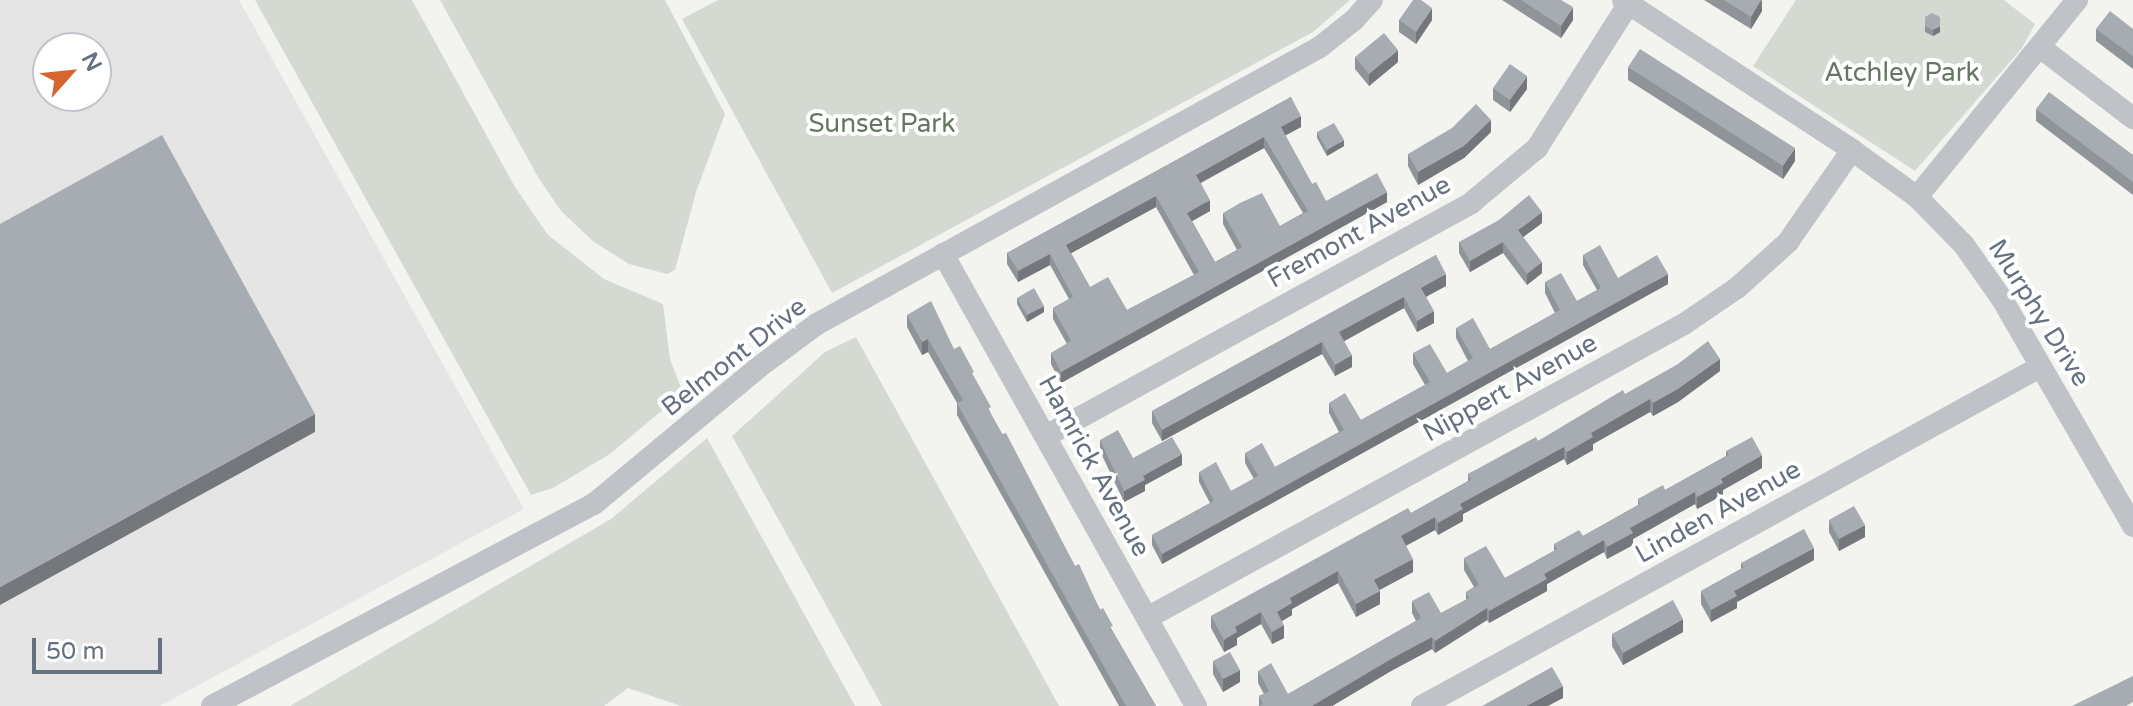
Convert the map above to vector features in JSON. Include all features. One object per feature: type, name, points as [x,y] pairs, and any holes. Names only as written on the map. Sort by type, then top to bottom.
[{"type":"street","name":"Belmont Drive","points":[[212,706],[594,504],[786,345],[943,254],[1320,47],[1347,27],[1372,0]]},
{"type":"street","points":[[1917,197],[2077,0]]},
{"type":"street","name":"Murphy Drive","points":[[1627,1],[1852,150],[1917,197],[1964,245],[2002,299],[2133,526]]},
{"type":"street","name":"Fremont Avenue","points":[[1046,436],[1471,203],[1537,148],[1627,1]]},
{"type":"street","points":[[2041,48],[2133,118]]},
{"type":"street","name":"Nippert Avenue","points":[[1147,618],[1684,324],[1737,288],[1788,242],[1852,150]]},
{"type":"street","name":"Hamrick Avenue","points":[[943,254],[1196,706]]},
{"type":"street","name":"Linden Avenue","points":[[1422,706],[2040,367]]},
{"type":"shaded area","points":[[0,0],[239,0],[524,509],[160,706],[0,706]]},
{"type":"green space","points":[[255,0],[412,0],[515,187],[548,235],[604,279],[663,304],[670,359],[683,393],[610,454],[553,488],[531,495]]},
{"type":"green space","points":[[440,0],[665,0],[725,114],[696,192],[675,270],[667,274],[629,264],[594,242],[561,211],[538,177]]},
{"type":"green space","name":"Sunset Park","points":[[718,0],[1350,0],[1313,32],[832,293],[682,19]]},
{"type":"green space","name":"Atchley Park","points":[[1796,0],[2004,0],[2035,24],[2022,48],[1915,171],[1753,66]]},
{"type":"green space","points":[[856,337],[1059,706],[882,706],[732,436],[825,352]]},
{"type":"green space","points":[[707,438],[855,706],[681,706],[628,688],[604,706],[290,706],[611,519]]},
{"type":"building","points":[[1413,0],[1421,0],[1432,8],[1416,32],[1399,20]]},
{"type":"building","points":[[1521,0],[1561,0],[1573,7],[1561,26]]},
{"type":"building","points":[[1724,0],[1761,0],[1751,17]]},
{"type":"building","points":[[2110,11],[2133,29],[2133,56],[2096,29]]},
{"type":"building","points":[[1932,13],[1940,17],[1940,26],[1933,30],[1925,26],[1925,17]]},
{"type":"building","points":[[1384,33],[1398,50],[1369,74],[1355,57]]},
{"type":"building","points":[[1640,49],[1795,148],[1783,166],[1628,67]]},
{"type":"building","points":[[1510,64],[1527,76],[1510,100],[1493,88]]},
{"type":"building","points":[[2049,92],[2133,155],[2133,182],[2036,109]]},
{"type":"building","points":[[1291,97],[1301,116],[1281,127],[1312,184],[1316,182],[1326,201],[1377,173],[1387,192],[1061,372],[1051,353],[1071,341],[1053,308],[1073,297],[1050,254],[1018,271],[1007,253]],"holes":[[[1264,137],[1308,211],[1280,226],[1262,193],[1240,203],[1223,213],[1242,247],[1215,262],[1187,213],[1210,200],[1196,175]],[[1156,196],[1199,272],[1127,310],[1108,277],[1090,287],[1066,245]]]},
{"type":"building","points":[[1476,104],[1491,120],[1464,146],[1418,172],[1408,154],[1452,128]]},
{"type":"building","points":[[1334,123],[1344,140],[1327,150],[1317,132]]},
{"type":"building","points":[[162,135],[315,414],[0,587],[0,224]]},
{"type":"building","points":[[1529,195],[1542,212],[1518,230],[1542,262],[1527,274],[1503,242],[1470,261],[1459,242],[1499,220]]},
{"type":"building","points":[[1600,245],[1618,278],[1657,255],[1668,274],[1162,554],[1152,535],[1214,501],[1199,472],[1216,462],[1231,491],[1258,476],[1245,453],[1262,443],[1275,467],[1344,430],[1329,403],[1345,393],[1361,420],[1430,382],[1413,353],[1430,344],[1447,373],[1473,358],[1456,328],[1473,318],[1490,349],[1560,310],[1545,282],[1561,273],[1577,301],[1601,288],[1583,255]]},
{"type":"building","points":[[1436,255],[1446,274],[1421,288],[1434,311],[1417,321],[1404,297],[1339,332],[1352,355],[1335,365],[1322,342],[1162,430],[1152,411]]},
{"type":"building","points":[[1034,288],[1044,306],[1027,315],[1017,298]]},
{"type":"building","points":[[931,301],[954,349],[960,346],[991,407],[988,409],[1002,434],[1006,433],[1075,566],[1079,564],[1100,610],[1103,608],[1113,626],[1110,627],[1156,706],[1126,706],[957,403],[963,400],[928,339],[922,342],[907,315]]},
{"type":"building","points":[[1708,341],[1720,359],[1678,389],[1653,403],[1650,399],[1591,433],[1593,437],[1567,452],[1564,447],[1460,504],[1463,509],[1438,523],[1435,517],[1401,536],[1413,559],[1374,580],[1380,591],[1356,604],[1338,571],[1290,598],[1292,603],[1277,612],[1284,625],[1272,632],[1261,612],[1235,627],[1237,632],[1224,640],[1211,616],[1408,508],[1411,513],[1471,480],[1468,474],[1536,437],[1538,441],[1623,390],[1625,394],[1678,364]]},
{"type":"building","points":[[1118,430],[1133,458],[1172,437],[1182,454],[1143,476],[1145,480],[1124,491],[1100,440]]},
{"type":"building","points":[[1752,437],[1762,455],[1721,479],[1723,483],[1697,497],[1695,492],[1630,528],[1633,533],[1607,547],[1604,540],[1544,574],[1547,579],[1489,611],[1487,608],[1435,641],[1432,637],[1391,659],[1312,706],[1259,706],[1263,704],[1259,696],[1269,691],[1258,671],[1271,663],[1288,694],[1421,618],[1412,601],[1429,592],[1441,613],[1469,598],[1466,592],[1479,585],[1464,558],[1486,546],[1505,578],[1557,549],[1554,544],[1579,530],[1583,536],[1640,504],[1638,499],[1663,485],[1665,490],[1729,455],[1726,451]]},
{"type":"building","points":[[1854,506],[1865,525],[1839,539],[1829,520]]},
{"type":"building","points":[[1804,529],[1814,548],[1734,591],[1737,596],[1711,610],[1701,591],[1744,567],[1741,563]]},
{"type":"building","points":[[1673,600],[1683,619],[1623,653],[1612,634]]},
{"type":"building","points":[[1230,652],[1240,670],[1223,679],[1213,661]]},
{"type":"building","points":[[1552,667],[1563,686],[1526,706],[1482,706]]},
{"type":"building","points":[[2133,676],[2133,702],[2126,706],[2072,706]]}]
